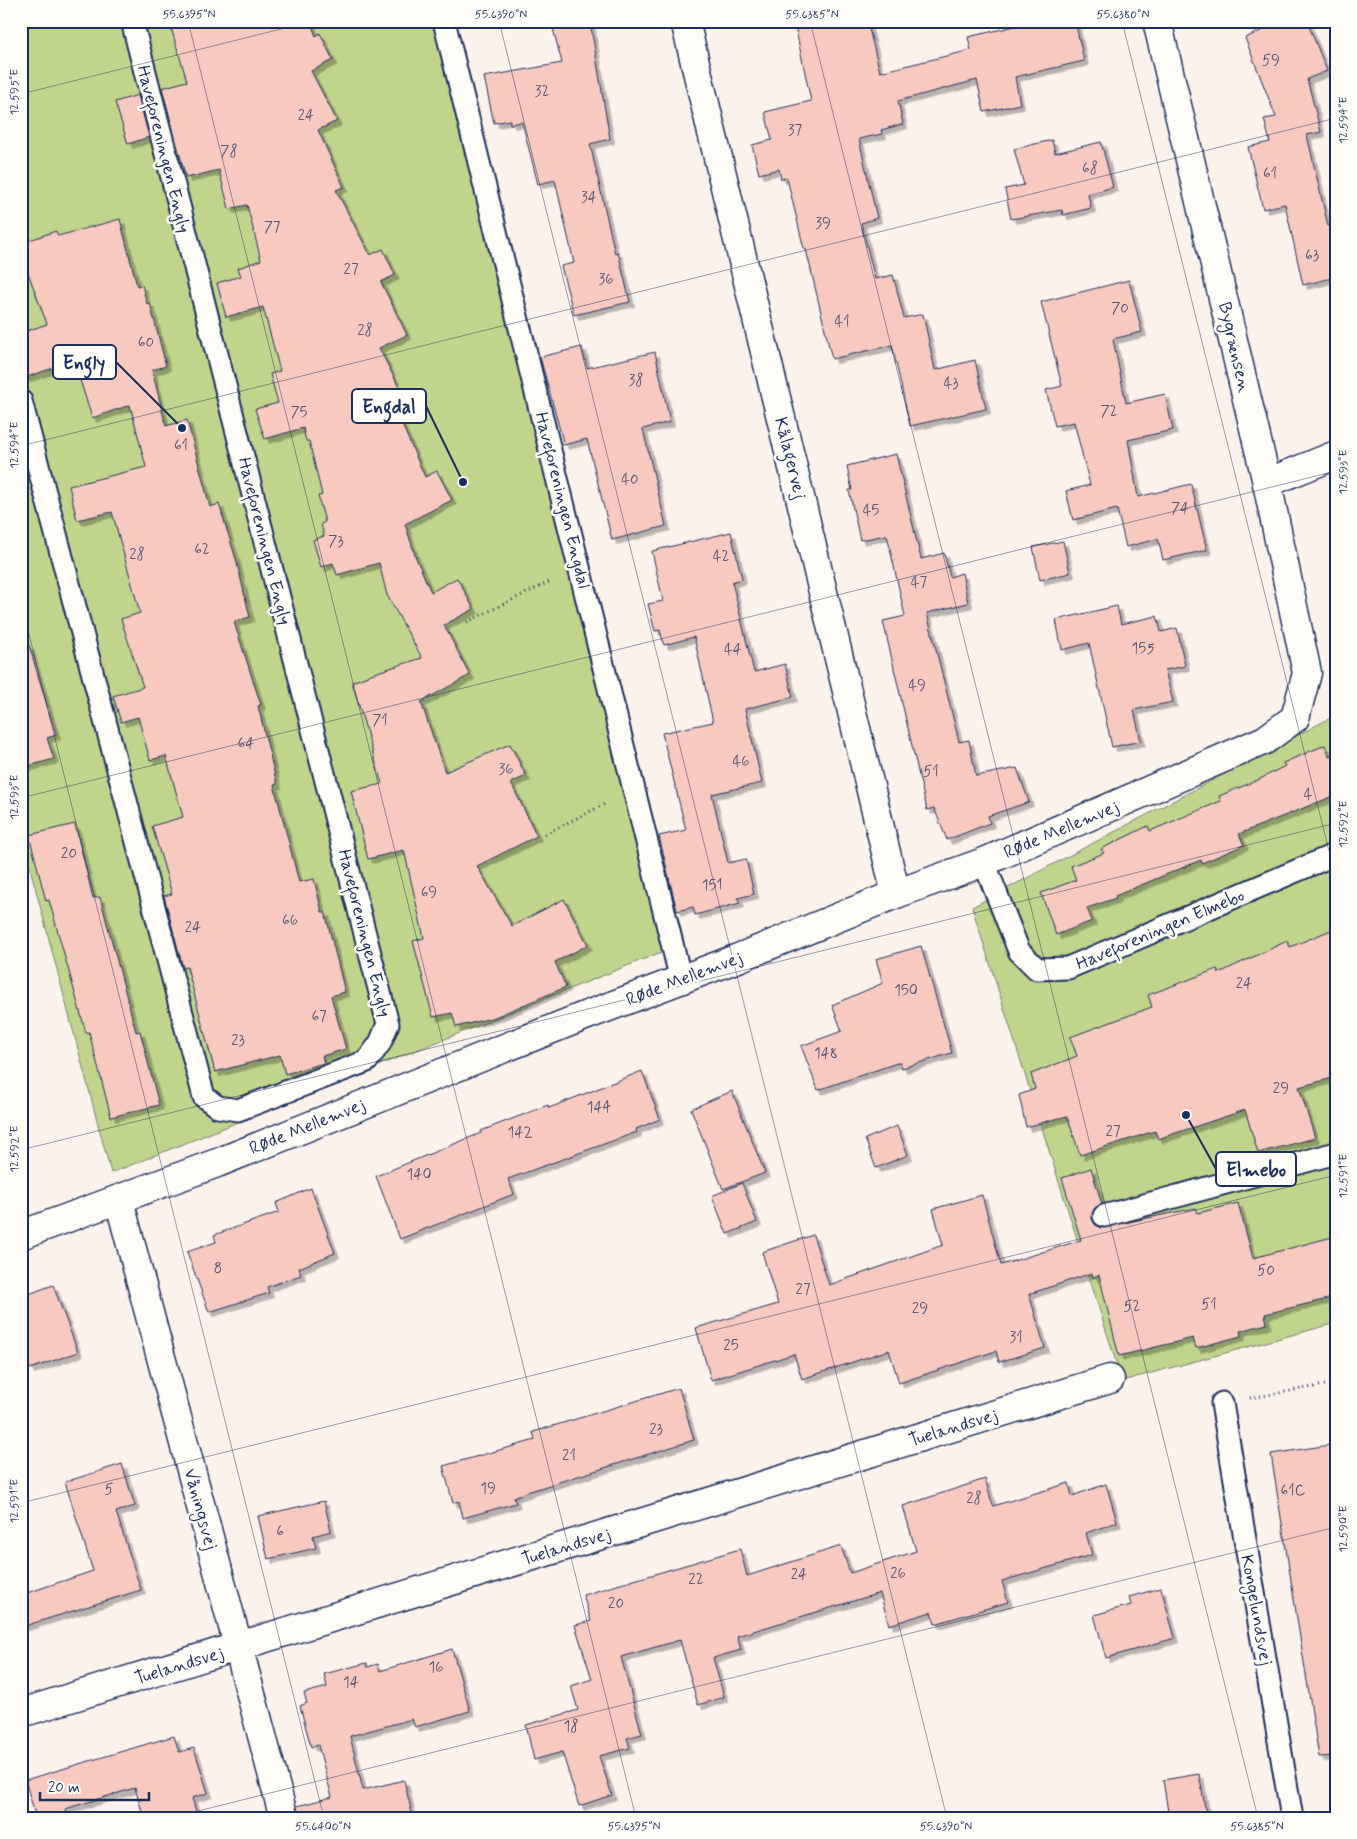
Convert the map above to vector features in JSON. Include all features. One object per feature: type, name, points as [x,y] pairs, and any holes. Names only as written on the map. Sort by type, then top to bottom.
[{"type":"street","name":"Kålagervej","points":[[685,21],[896,894]]},
{"type":"street","name":"Bygrænsen","points":[[1157,21],[1268,483],[1307,673]]},
{"type":"street","points":[[1268,483],[1336,455]]},
{"type":"street","name":"Røde Mellemvej","points":[[21,1236],[119,1200],[896,894],[984,862],[1265,740],[1295,718],[1307,673]]},
{"type":"street","name":"Våningsvej","points":[[119,1200],[284,1818]]},
{"type":"street","name":"Tuelandsvej","points":[[21,1713],[1110,1379]]},
{"type":"lane","name":"Haveforeningen Engly","points":[[21,401],[204,1097],[218,1107],[238,1110],[367,1061],[380,1043],[388,1024],[132,21]]},
{"type":"lane","name":"Haveforeningen Engdal","points":[[444,21],[681,980]]},
{"type":"lane","name":"Haveforeningen Elmebo","points":[[984,862],[1018,951],[1037,969],[1045,969],[1068,968],[1336,854]]},
{"type":"lane","points":[[1104,1216],[1336,1153]]},
{"type":"lane","name":"Kongelundsvej","points":[[1222,1403],[1292,1818]]},
{"type":"path","points":[[467,622],[579,568]]},
{"type":"path","points":[[545,834],[634,790]]},
{"type":"path","points":[[1222,1403],[1336,1383]]},
{"type":"green space","points":[[21,21],[455,21],[684,943],[111,1173],[21,834]]},
{"type":"green space","points":[[1336,715],[1336,1323],[1122,1381],[972,907]]},
{"type":"building","points":[[169,21],[310,21],[316,36],[320,33],[333,60],[311,71],[337,121],[318,130],[344,187],[336,190],[370,255],[383,249],[395,275],[381,282],[407,335],[379,348],[400,389],[389,395],[425,477],[437,471],[452,500],[405,524],[416,558],[431,592],[457,578],[474,609],[444,625],[470,675],[421,702],[445,772],[510,744],[526,776],[511,783],[537,836],[477,866],[512,926],[564,899],[588,945],[555,962],[566,987],[495,1017],[456,1027],[452,1013],[433,1017],[413,941],[424,938],[404,850],[368,859],[351,791],[382,784],[352,682],[422,658],[387,595],[379,563],[337,575],[333,563],[321,567],[313,540],[324,536],[321,524],[325,522],[318,496],[322,495],[309,441],[306,441],[303,428],[265,439],[255,409],[278,403],[270,374],[280,371],[263,307],[226,317],[217,283],[241,276],[238,268],[261,260],[247,205],[229,209],[219,170],[186,178],[162,88],[187,81]]},
{"type":"building","points":[[551,21],[590,21],[610,139],[590,144],[615,253],[618,252],[630,302],[574,315],[561,266],[574,263],[555,180],[538,184],[522,122],[510,124],[510,120],[494,123],[484,77],[562,63]]},
{"type":"building","points":[[794,21],[867,21],[880,72],[971,50],[968,37],[1037,21],[1075,21],[1084,61],[1015,77],[1020,104],[984,112],[977,80],[898,101],[903,124],[881,130],[882,134],[859,139],[877,218],[861,223],[875,279],[893,275],[904,318],[923,314],[935,370],[975,360],[986,409],[910,426],[892,345],[832,359],[787,178],[781,179],[779,169],[759,174],[752,145],[772,140],[765,112],[811,101]]},
{"type":"building","points":[[1283,21],[1307,21],[1327,71],[1307,79],[1321,132],[1307,135],[1328,226],[1336,224],[1336,277],[1303,285],[1285,204],[1263,209],[1248,147],[1270,142],[1264,119],[1276,117],[1245,38]]},
{"type":"building","points":[[138,95],[149,137],[128,144],[115,102]]},
{"type":"building","points":[[1052,140],[1055,153],[1101,142],[1113,187],[1088,194],[1091,208],[1063,215],[1062,210],[1011,219],[1005,189],[1024,185],[1014,149]]},
{"type":"building","points":[[120,219],[137,286],[142,285],[147,304],[150,303],[166,366],[152,370],[166,426],[187,420],[210,507],[219,504],[236,559],[250,617],[234,622],[261,705],[258,706],[277,784],[274,785],[299,882],[314,879],[322,912],[325,912],[345,992],[331,996],[346,1049],[322,1056],[324,1063],[285,1074],[280,1055],[215,1072],[187,967],[183,968],[164,896],[172,894],[152,826],[183,817],[166,756],[150,760],[138,717],[121,722],[113,696],[143,687],[121,619],[140,613],[112,512],[77,520],[69,486],[146,467],[130,405],[92,418],[74,361],[21,379],[21,333],[47,324],[21,254],[21,243],[56,231],[58,236]]},
{"type":"building","points":[[1129,280],[1142,332],[1113,339],[1126,403],[1165,394],[1173,430],[1128,440],[1138,497],[1191,484],[1207,550],[1163,560],[1158,539],[1126,547],[1117,509],[1073,520],[1066,491],[1090,485],[1074,422],[1055,426],[1046,390],[1062,386],[1041,302]]},
{"type":"building","points":[[582,347],[587,368],[655,352],[670,422],[643,429],[666,526],[612,540],[587,439],[564,445],[540,357]]},
{"type":"building","points":[[896,454],[921,559],[944,553],[950,577],[962,573],[968,603],[927,613],[959,742],[969,740],[976,776],[1017,768],[1029,802],[988,816],[990,823],[947,840],[934,808],[927,810],[883,621],[905,616],[887,535],[860,540],[849,490],[852,490],[847,466]]},
{"type":"building","points":[[731,532],[742,579],[732,582],[754,672],[785,664],[793,697],[745,709],[762,783],[712,794],[728,863],[746,859],[754,894],[738,898],[740,903],[695,915],[693,907],[677,911],[659,836],[686,830],[662,733],[713,722],[694,637],[664,645],[660,630],[655,631],[648,604],[663,601],[652,551]]},
{"type":"building","points":[[1063,541],[1070,573],[1040,580],[1033,547]]},
{"type":"building","points":[[1117,606],[1121,624],[1157,616],[1161,632],[1177,628],[1185,666],[1165,670],[1173,702],[1134,710],[1141,741],[1112,747],[1089,643],[1062,650],[1056,620]]},
{"type":"building","points":[[29,645],[56,735],[47,738],[54,759],[21,768],[21,646]]},
{"type":"building","points":[[1325,745],[1329,756],[1336,753],[1336,795],[1239,834],[1244,845],[1202,863],[1201,860],[1115,896],[1116,898],[1087,908],[1092,921],[1056,935],[1041,893],[1076,880],[1071,866],[1104,853],[1101,849],[1148,826],[1150,831],[1221,801],[1219,796],[1258,780],[1285,766],[1283,763]]},
{"type":"building","points":[[75,824],[93,898],[100,897],[136,1032],[140,1031],[159,1105],[111,1117],[89,1032],[86,1033],[49,900],[46,901],[29,835]]},
{"type":"building","points":[[1336,928],[1336,1077],[1299,1087],[1315,1138],[1258,1153],[1245,1110],[1158,1139],[1155,1131],[1080,1155],[1067,1116],[1026,1127],[1019,1095],[1035,1089],[1031,1074],[1077,1056],[1070,1037],[1152,1007],[1148,995],[1217,969],[1219,973],[1287,941],[1290,947]]},
{"type":"building","points":[[921,946],[952,1053],[902,1068],[900,1062],[818,1090],[801,1046],[842,1031],[832,1005],[883,983],[876,959]]},
{"type":"building","points":[[642,1071],[660,1119],[636,1129],[637,1132],[508,1179],[514,1194],[400,1239],[376,1176],[481,1133],[481,1131],[548,1105],[549,1108]]},
{"type":"building","points":[[732,1091],[765,1173],[723,1189],[691,1109]]},
{"type":"building","points":[[897,1126],[908,1155],[876,1168],[865,1139]]},
{"type":"building","points":[[1091,1168],[1102,1204],[1095,1208],[1092,1219],[1100,1228],[1196,1208],[1198,1213],[1238,1203],[1253,1258],[1336,1236],[1336,1297],[1265,1314],[1267,1324],[1240,1331],[1241,1336],[1196,1348],[1193,1338],[1119,1356],[1099,1275],[1093,1277],[1092,1273],[1029,1294],[1045,1348],[999,1362],[996,1351],[899,1383],[889,1350],[802,1379],[794,1354],[711,1380],[696,1328],[778,1304],[762,1252],[813,1235],[829,1285],[943,1245],[933,1209],[982,1195],[1001,1265],[1081,1240],[1062,1178]]},
{"type":"building","points":[[742,1183],[757,1222],[727,1234],[712,1196]]},
{"type":"building","points":[[311,1188],[335,1253],[299,1268],[301,1275],[267,1287],[269,1293],[209,1312],[187,1252],[216,1242],[214,1235],[279,1212],[276,1203]]},
{"type":"building","points":[[53,1285],[78,1352],[30,1369],[21,1346],[21,1297]]},
{"type":"building","points":[[679,1388],[694,1440],[527,1492],[514,1497],[516,1503],[463,1518],[459,1501],[453,1503],[443,1466],[535,1440],[533,1432]]},
{"type":"building","points":[[1336,1444],[1336,1756],[1319,1757],[1271,1454]]},
{"type":"building","points":[[122,1464],[135,1506],[116,1512],[141,1590],[21,1627],[21,1595],[93,1571],[65,1482]]},
{"type":"building","points":[[985,1479],[993,1506],[1069,1483],[1072,1496],[1106,1484],[1117,1522],[1086,1533],[1092,1555],[1002,1581],[1008,1602],[935,1624],[931,1612],[889,1625],[880,1593],[737,1636],[741,1650],[713,1658],[724,1697],[698,1705],[680,1640],[621,1657],[642,1734],[627,1738],[630,1748],[599,1756],[612,1795],[579,1806],[562,1752],[534,1760],[526,1725],[578,1710],[571,1686],[592,1679],[575,1625],[591,1621],[583,1595],[740,1549],[747,1576],[841,1546],[850,1573],[916,1551],[903,1506]]},
{"type":"building","points":[[324,1501],[331,1531],[313,1536],[316,1548],[268,1559],[258,1516]]},
{"type":"building","points":[[1161,1588],[1175,1638],[1106,1658],[1094,1615],[1131,1605],[1129,1597]]},
{"type":"building","points":[[452,1649],[470,1711],[415,1727],[412,1719],[350,1736],[363,1790],[404,1780],[413,1818],[299,1818],[297,1806],[332,1797],[318,1745],[311,1747],[300,1706],[307,1703],[304,1693],[327,1687],[324,1674],[367,1663],[367,1667],[378,1664],[380,1671]]},
{"type":"building","points":[[174,1736],[179,1752],[194,1748],[208,1793],[192,1798],[198,1818],[144,1818],[135,1788],[65,1809],[68,1818],[36,1818],[25,1780]]},
{"type":"building","points":[[1199,1774],[1207,1818],[1169,1818],[1163,1780]]},
{"type":"place","name":"Engly","points":[[182,428]]},
{"type":"place","name":"Engdal","points":[[463,482]]},
{"type":"place","name":"Elmebo","points":[[1186,1115]]}]
